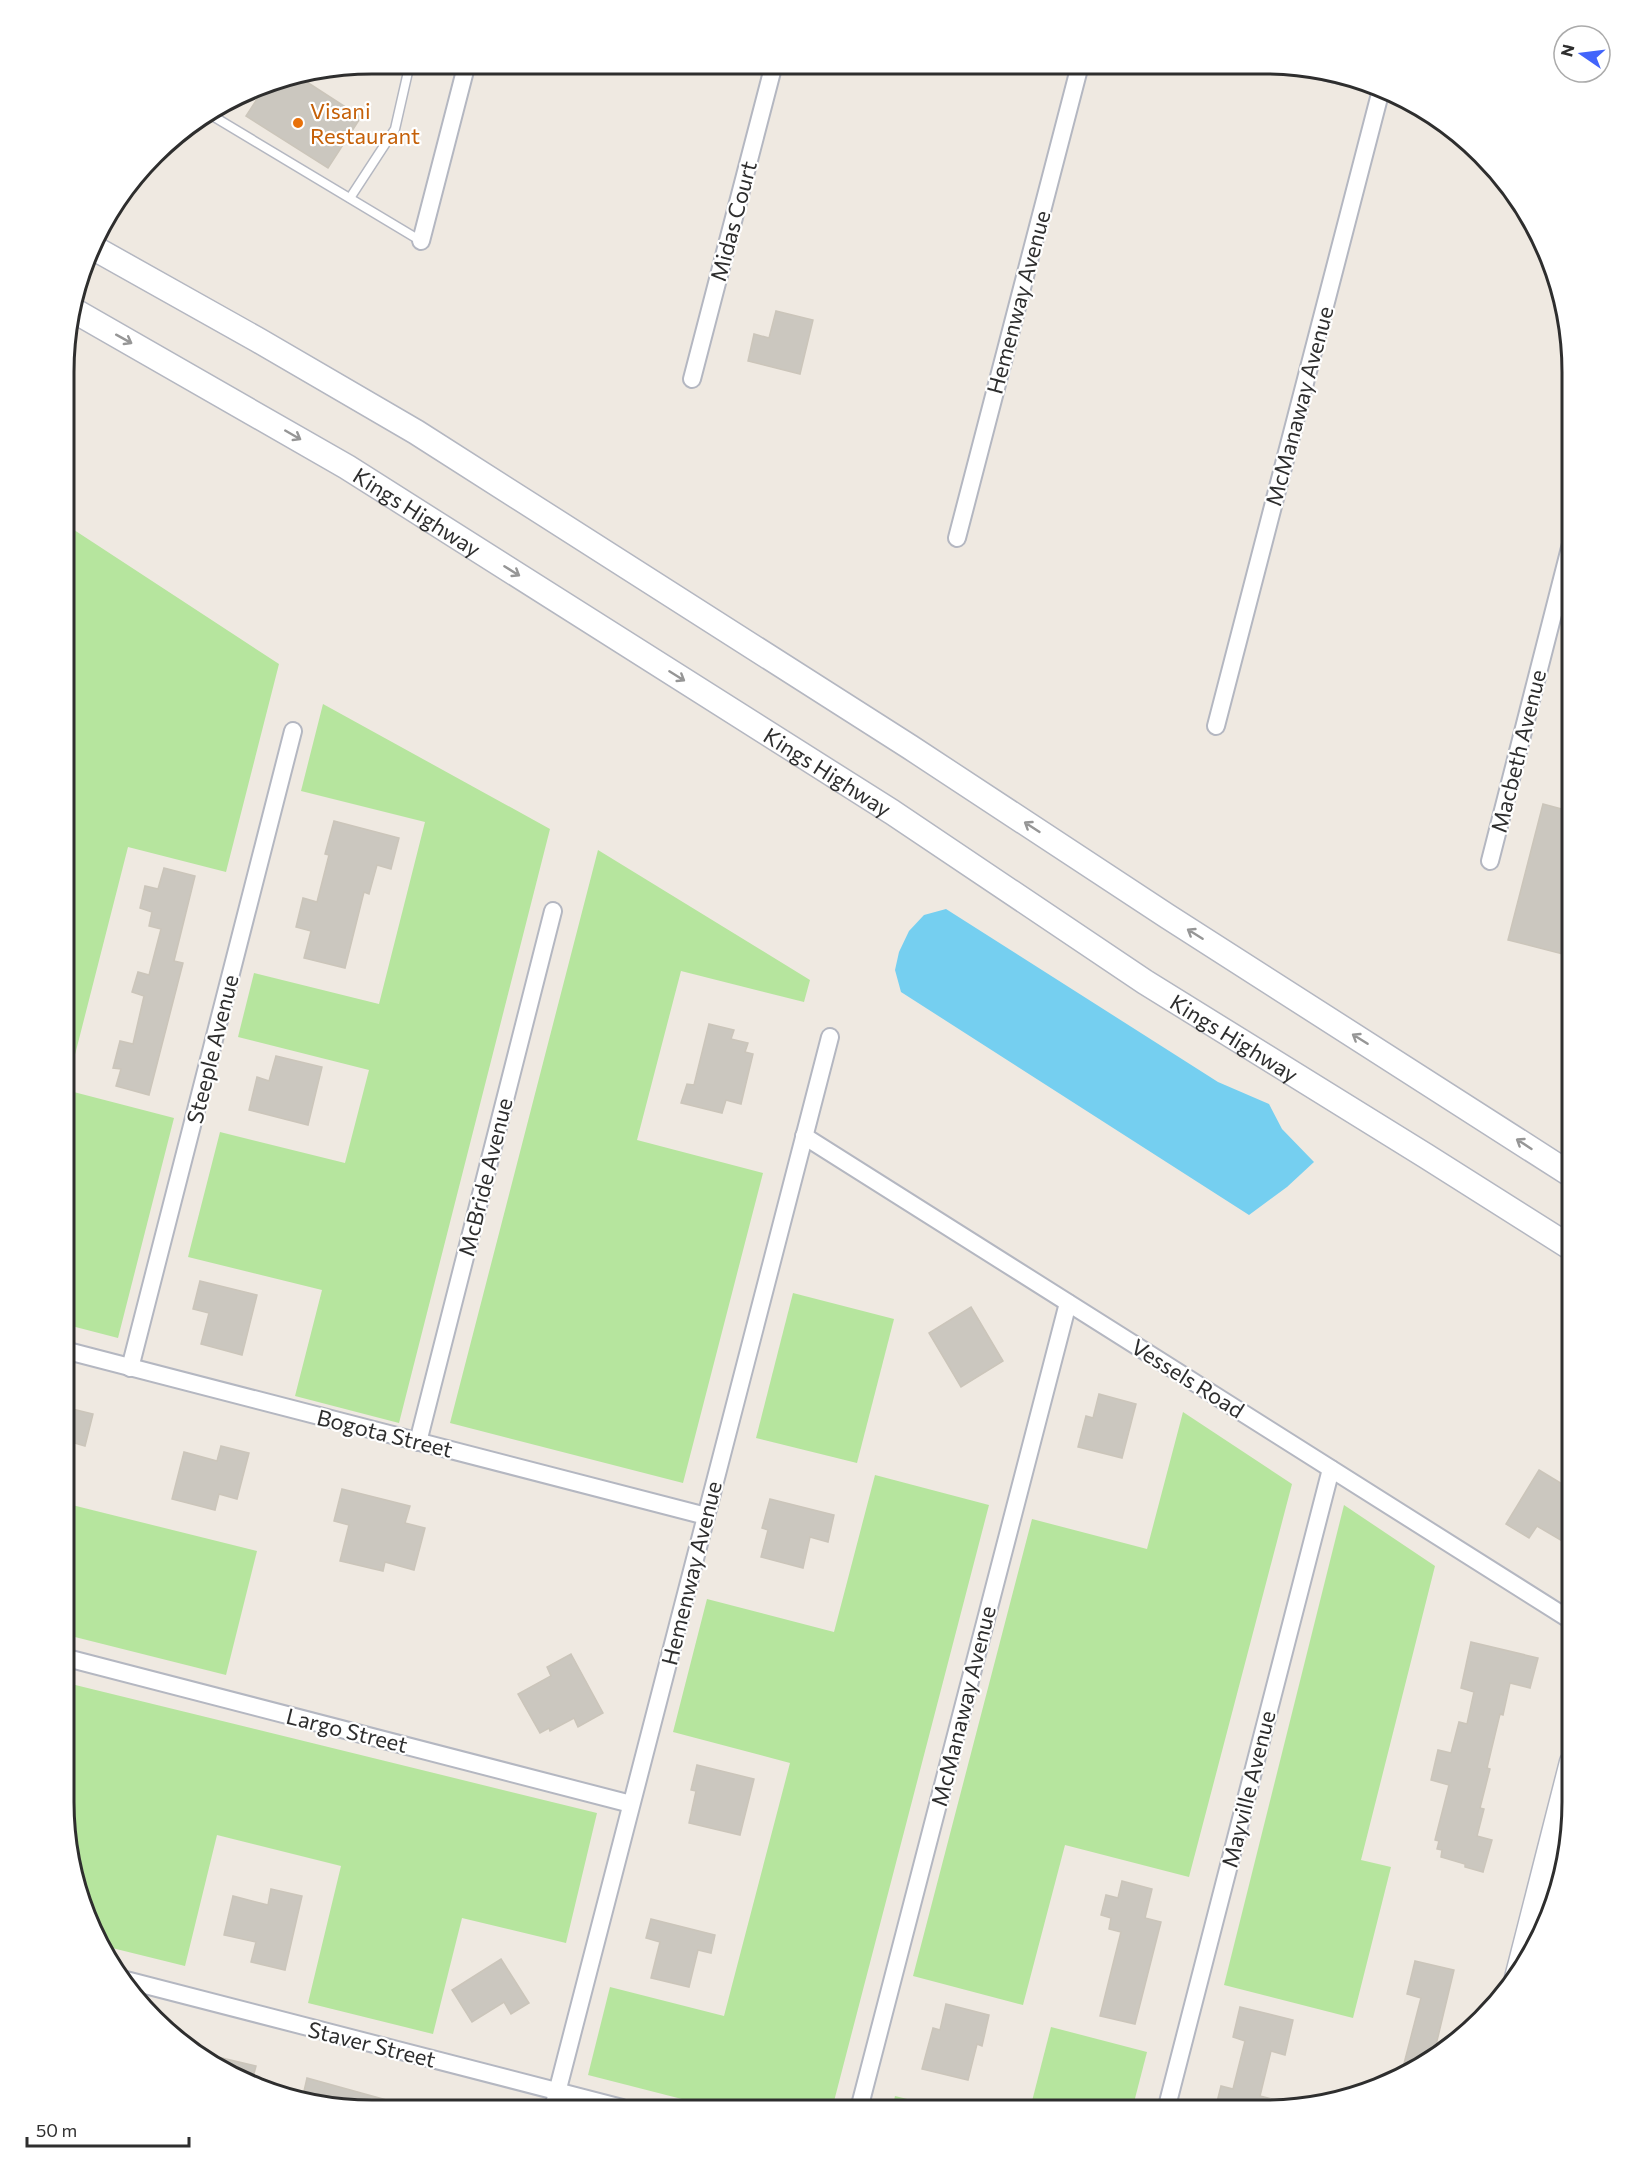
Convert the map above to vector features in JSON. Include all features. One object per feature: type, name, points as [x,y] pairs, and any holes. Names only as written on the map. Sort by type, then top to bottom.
[{"type":"main road","points":[[99,251],[416,432],[910,747],[1167,916],[1562,1169]]},
{"type":"main road","name":"Kings Highway","points":[[79,313],[347,467],[892,812],[1145,982],[1562,1242]]},
{"type":"main road","points":[[1525,1947],[1562,1801]]},
{"type":"street","points":[[421,241],[464,74]]},
{"type":"street","name":"Midas Court","points":[[692,378],[771,74]]},
{"type":"street","name":"Hemenway Avenue","points":[[957,538],[1078,74]]},
{"type":"street","name":"McManaway Avenue","points":[[1216,726],[1379,96]]},
{"type":"street","name":"Macbeth Avenue","points":[[1490,861],[1562,579]]},
{"type":"street","name":"Steeple Avenue","points":[[130,1368],[293,731]]},
{"type":"street","name":"McBride Avenue","points":[[418,1442],[553,911]]},
{"type":"street","name":"Hemenway Avenue","points":[[555,2100],[830,1037]]},
{"type":"street","name":"Vessels Road","points":[[804,1136],[1562,1615]]},
{"type":"street","name":"McManaway Avenue","points":[[861,2100],[1068,1303]]},
{"type":"street","name":"Bogota Street","points":[[74,1353],[706,1516]]},
{"type":"street","name":"Mayville Avenue","points":[[1169,2100],[1331,1469]]},
{"type":"street","name":"Largo Street","points":[[74,1660],[631,1804]]},
{"type":"street","name":"Staver Street","points":[[135,1983],[555,2100]]},
{"type":"lane","points":[[350,198],[395,129],[408,74]]},
{"type":"lane","points":[[215,118],[421,241]]},
{"type":"green space","points":[[74,530],[279,664],[226,872],[128,847],[74,1059]]},
{"type":"green space","points":[[323,704],[550,829],[399,1423],[295,1396],[322,1290],[188,1257],[220,1132],[345,1163],[369,1070],[238,1037],[254,973],[379,1004],[425,822],[301,791]]},
{"type":"green space","points":[[598,850],[810,980],[804,1002],[681,971],[637,1140],[763,1173],[683,1483],[450,1423]]},
{"type":"green space","points":[[74,1092],[174,1118],[118,1338],[74,1327]]},
{"type":"green space","points":[[793,1293],[894,1319],[857,1463],[756,1438]]},
{"type":"green space","points":[[1183,1412],[1292,1484],[1189,1877],[1065,1845],[1023,2005],[913,1976],[1032,1519],[1147,1549]]},
{"type":"green space","points":[[875,1475],[989,1505],[834,2100],[686,2100],[588,2075],[610,1987],[724,2016],[790,1763],[673,1732],[707,1599],[834,1632]]},
{"type":"green space","points":[[74,1505],[257,1551],[226,1675],[74,1637]]},
{"type":"green space","points":[[1344,1505],[1435,1566],[1361,1860],[1391,1867],[1353,2018],[1224,1985]]},
{"type":"green space","points":[[74,1685],[597,1813],[566,1943],[462,1918],[433,2034],[308,2003],[341,1866],[217,1835],[185,1966],[111,1948],[96,1916],[79,1860],[74,1821]]},
{"type":"green space","points":[[1051,2027],[1147,2052],[1135,2100],[1032,2100]]},
{"type":"green space","points":[[895,2096],[911,2100],[894,2100]]},
{"type":"water","points":[[946,909],[1218,1082],[1269,1104],[1282,1129],[1314,1162],[1287,1187],[1249,1215],[901,992],[895,970],[899,952],[909,931],[924,915]]},
{"type":"building","points":[[305,81],[361,117],[328,168],[246,116],[260,95]]},
{"type":"building","points":[[776,311],[813,320],[800,374],[748,361],[754,334],[769,338]]},
{"type":"building","points":[[1543,804],[1562,809],[1562,954],[1508,940]]},
{"type":"building","points":[[334,821],[399,838],[391,869],[377,865],[369,894],[364,892],[345,968],[304,958],[311,931],[296,927],[303,898],[317,902],[329,855],[325,854]]},
{"type":"building","points":[[164,868],[195,876],[174,961],[183,963],[149,1095],[116,1086],[121,1069],[113,1068],[120,1041],[133,1044],[144,996],[132,992],[138,972],[149,975],[161,929],[149,926],[152,912],[140,908],[145,886],[158,889]]},
{"type":"building","points":[[709,1024],[734,1030],[731,1039],[748,1043],[745,1052],[753,1054],[741,1104],[726,1100],[722,1113],[681,1103],[687,1084],[694,1085]]},
{"type":"building","points":[[276,1056],[322,1067],[308,1125],[249,1110],[257,1077],[269,1081]]},
{"type":"building","points":[[200,1281],[257,1295],[242,1355],[201,1344],[209,1313],[193,1309]]},
{"type":"building","points":[[971,1307],[1003,1361],[961,1387],[929,1333]]},
{"type":"building","points":[[1099,1394],[1136,1404],[1122,1458],[1078,1447],[1086,1416],[1093,1418]]},
{"type":"building","points":[[74,1409],[93,1414],[85,1446],[74,1443]]},
{"type":"building","points":[[221,1446],[249,1453],[237,1499],[219,1494],[215,1510],[172,1499],[184,1452],[217,1461]]},
{"type":"building","points":[[1539,1470],[1562,1484],[1562,1541],[1537,1526],[1529,1538],[1506,1524]]},
{"type":"building","points":[[342,1489],[410,1506],[405,1523],[425,1528],[414,1570],[385,1562],[383,1571],[340,1561],[349,1525],[334,1521]]},
{"type":"building","points":[[770,1499],[834,1515],[828,1542],[810,1537],[803,1568],[761,1557],[768,1530],[762,1528]]},
{"type":"building","points":[[1471,1642],[1538,1658],[1530,1688],[1510,1683],[1503,1715],[1500,1714],[1480,1808],[1484,1809],[1477,1836],[1492,1840],[1483,1872],[1441,1857],[1442,1850],[1437,1849],[1439,1841],[1435,1840],[1449,1785],[1431,1780],[1438,1750],[1451,1753],[1459,1722],[1467,1724],[1474,1692],[1461,1688]]},
{"type":"building","points":[[571,1654],[603,1713],[578,1727],[574,1718],[550,1731],[549,1728],[540,1733],[518,1694],[551,1676],[547,1667]]},
{"type":"building","points":[[697,1765],[754,1779],[740,1835],[689,1823],[696,1791],[691,1790]]},
{"type":"building","points":[[1122,1881],[1152,1889],[1145,1918],[1161,1922],[1135,2024],[1100,2016],[1121,1932],[1109,1929],[1111,1918],[1101,1915],[1106,1895],[1118,1898]]},
{"type":"building","points":[[271,1889],[302,1896],[285,1970],[251,1962],[256,1942],[224,1935],[233,1896],[268,1905]]},
{"type":"building","points":[[651,1919],[715,1935],[711,1953],[698,1950],[689,1987],[651,1978],[660,1942],[646,1938]]},
{"type":"building","points":[[501,1959],[529,2003],[511,2014],[504,2002],[472,2022],[452,1990]]},
{"type":"building","points":[[1415,1961],[1454,1970],[1436,2045],[1404,2065],[1421,1998],[1407,1994]]},
{"type":"building","points":[[946,2004],[989,2015],[982,2046],[977,2044],[968,2080],[922,2069],[933,2028],[940,2030]]},
{"type":"building","points":[[1240,2007],[1293,2020],[1285,2055],[1271,2051],[1260,2096],[1274,2100],[1218,2100],[1221,2086],[1233,2089],[1245,2041],[1233,2037]]},
{"type":"building","points":[[218,2057],[256,2066],[254,2075]]},
{"type":"building","points":[[307,2078],[387,2100],[332,2097],[304,2092]]},
{"type":"place","name":"Visani Restaurant","points":[[298,123]]}]
